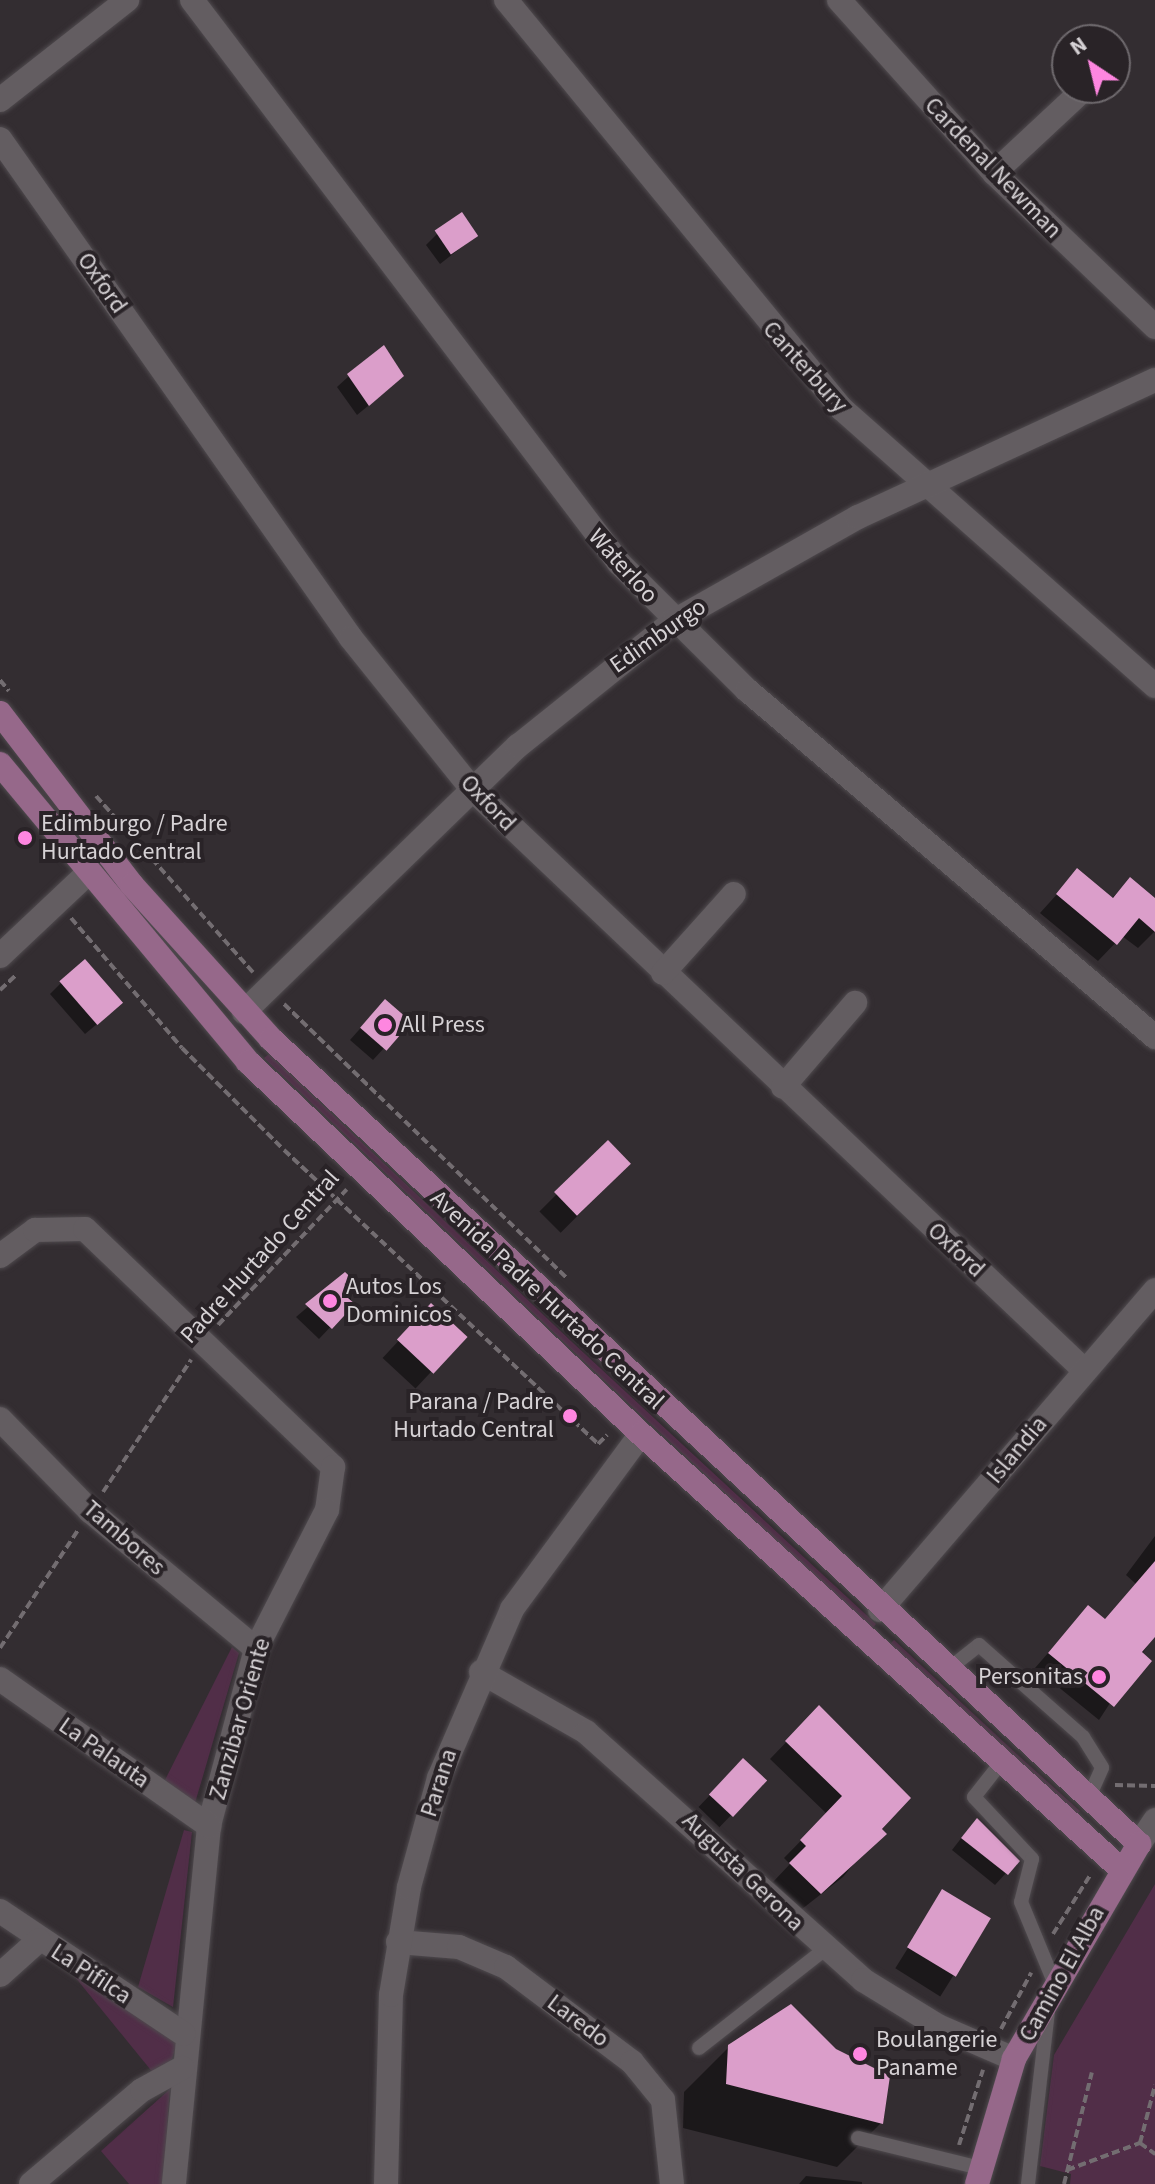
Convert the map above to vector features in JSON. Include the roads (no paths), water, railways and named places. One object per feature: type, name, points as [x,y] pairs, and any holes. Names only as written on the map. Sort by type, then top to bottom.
[{"type":"main road","name":"Avenida Padre Hurtado Central","points":[[9,708],[132,885],[244,1012],[880,1610],[1091,1805],[1139,1844]]},
{"type":"main road","name":"Avenida Padre Hurtado Central","points":[[0,764],[86,875],[248,1062],[641,1434],[1000,1764],[1122,1870]]},
{"type":"main road","name":"Camino El Alba","points":[[978,2176],[1014,2059],[1052,1986],[1139,1844]]},
{"type":"street","points":[[0,100],[127,0]]},
{"type":"street","name":"Waterloo","points":[[192,0],[552,483],[674,621],[1155,1037]]},
{"type":"street","name":"Canterbury","points":[[506,0],[767,325],[923,487],[1155,686]]},
{"type":"street","name":"Cardenal Newman","points":[[839,0],[994,173],[1155,327]]},
{"type":"street","points":[[994,173],[1068,104]]},
{"type":"street","name":"Oxford","points":[[0,139],[351,638],[472,789],[1085,1371]]},
{"type":"street","name":"Edimburgo","points":[[244,1012],[472,789],[674,621],[795,549],[1155,380]]},
{"type":"street","points":[[0,956],[86,875]]},
{"type":"street","points":[[663,973],[734,894]]},
{"type":"street","points":[[783,1087],[855,1003]]},
{"type":"street","name":"Zanzibar Oriente","points":[[0,1256],[35,1230],[85,1229],[204,1339],[333,1467],[327,1510],[256,1649],[209,1826],[184,2034],[174,2184]]},
{"type":"street","name":"Islandia","points":[[880,1610],[1155,1290]]},
{"type":"street","name":"Tambores","points":[[0,1419],[90,1511],[256,1649]]},
{"type":"street","name":"Parana","points":[[386,2184],[386,2048],[398,1942],[422,1832],[481,1672],[545,1556],[641,1434]]},
{"type":"street","name":"Augusta Gerona","points":[[481,1672],[549,1708],[648,1782],[824,1950],[899,2004],[1014,2059]]},
{"type":"street","name":"La Palauta","points":[[0,1679],[209,1826]]},
{"type":"street","name":"Camino El Alba","points":[[1139,1844],[1155,1820]]},
{"type":"street","name":"La Pifilca","points":[[0,1911],[39,1940],[184,2034]]},
{"type":"street","points":[[0,1975],[39,1940]]},
{"type":"street","name":"Laredo","points":[[398,1942],[459,1947],[506,1967],[632,2062],[663,2100],[672,2184]]},
{"type":"street","points":[[31,2184],[142,2090],[182,2068]]},
{"type":"lane","points":[[946,1671],[965,1651],[984,1648],[1083,1737],[1101,1759],[1091,1805]]},
{"type":"lane","points":[[1000,1764],[974,1797],[1032,1859],[1021,1902],[1052,1986],[1028,2184]]},
{"type":"lane","points":[[699,2048],[824,1950]]},
{"type":"lane","points":[[858,2138],[978,2176]]},
{"type":"place","name":"Edimburgo / Padre Hurtado Central","points":[[25,838]]},
{"type":"place","name":"All Press","points":[[385,1025]]},
{"type":"place","name":"Autos Los Dominicos","points":[[330,1301]]},
{"type":"place","name":"Parana / Padre Hurtado Central","points":[[570,1416]]},
{"type":"place","name":"Personitas","points":[[1099,1677]]},
{"type":"place","name":"Boulangerie Paname","points":[[860,2054]]}]
